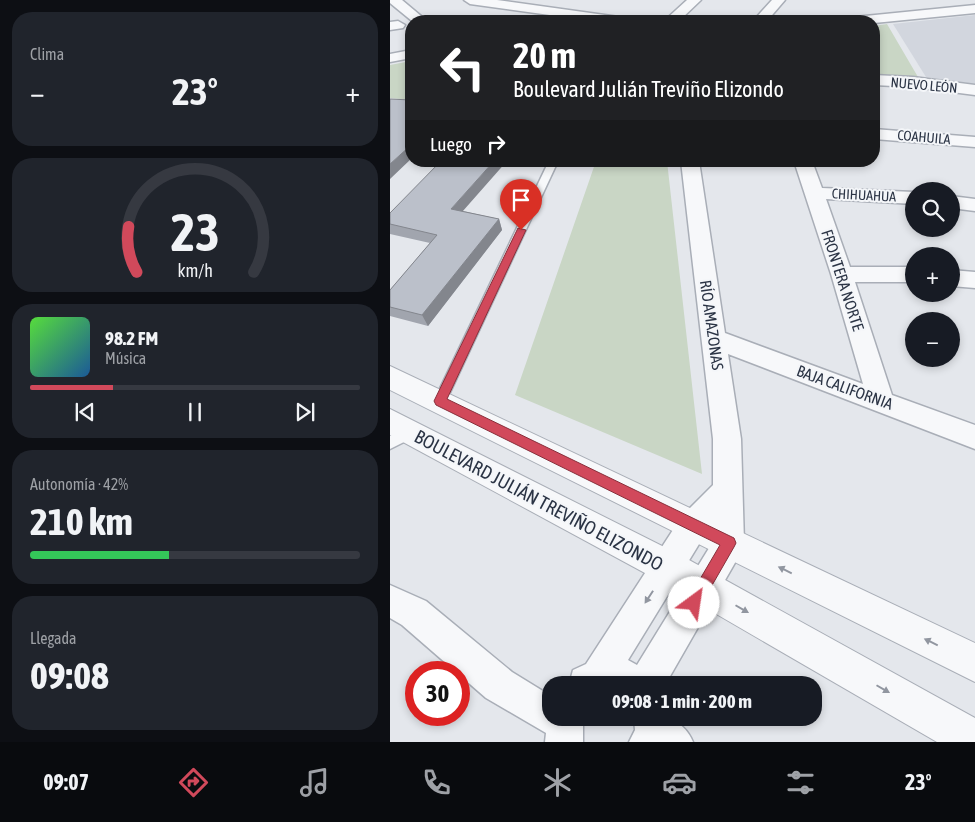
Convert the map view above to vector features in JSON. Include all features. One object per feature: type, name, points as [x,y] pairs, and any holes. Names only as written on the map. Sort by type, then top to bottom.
[{"type":"street","points":[[394,0],[413,15]]},
{"type":"street","points":[[470,0],[576,15]]},
{"type":"street","points":[[677,15],[692,0]]},
{"type":"street","points":[[765,15],[779,0]]},
{"type":"street","points":[[880,18],[975,9]]},
{"type":"street","points":[[393,23],[405,31]]},
{"type":"street","points":[[390,58],[405,55]]},
{"type":"street","name":"NUEVO LEÓN","points":[[880,80],[912,82],[975,90]]},
{"type":"street","name":"COAHUILA","points":[[880,134],[921,136],[975,142]]},
{"type":"street","name":"RÍO AMAZONAS","points":[[691,167],[727,439],[729,543]]},
{"type":"street","name":"FRONTERA NORTE","points":[[805,167],[842,274],[880,400]]},
{"type":"street","name":"CHIHUAHUA","points":[[814,193],[905,198]]},
{"type":"street","points":[[960,203],[975,205]]},
{"type":"street","points":[[842,274],[905,275]]},
{"type":"street","points":[[960,279],[975,280]]},
{"type":"street","name":"BAJA CALIFORNIA","points":[[714,339],[975,437]]},
{"type":"street","points":[[390,377],[975,663]]},
{"type":"street","name":"BOULEVARD JULIÁN TREVIÑO ELIZONDO","points":[[397,432],[668,567],[975,742]]},
{"type":"street","points":[[594,676],[668,567],[693,526],[729,489]]},
{"type":"street","points":[[650,676],[729,543]]},
{"type":"street","points":[[390,601],[414,613],[499,685],[542,712]]},
{"type":"lane","points":[[440,401],[551,167]]},
{"type":"shaded area","points":[[975,15],[975,84],[926,77],[893,24]]},
{"type":"green space","points":[[887,24],[918,77],[880,77],[880,25]]},
{"type":"green space","points":[[405,62],[405,99],[390,98],[390,65]]},
{"type":"green space","points":[[594,167],[668,167],[702,474],[515,395]]},
{"type":"building","points":[[390,99],[405,100],[405,150],[390,164]]},
{"type":"building","points":[[435,167],[489,167],[451,209],[499,219],[422,315],[390,307],[390,290],[437,235],[390,224],[390,213]]},
{"type":"route","points":[[521,230],[440,401],[729,543],[694,603]]}]
